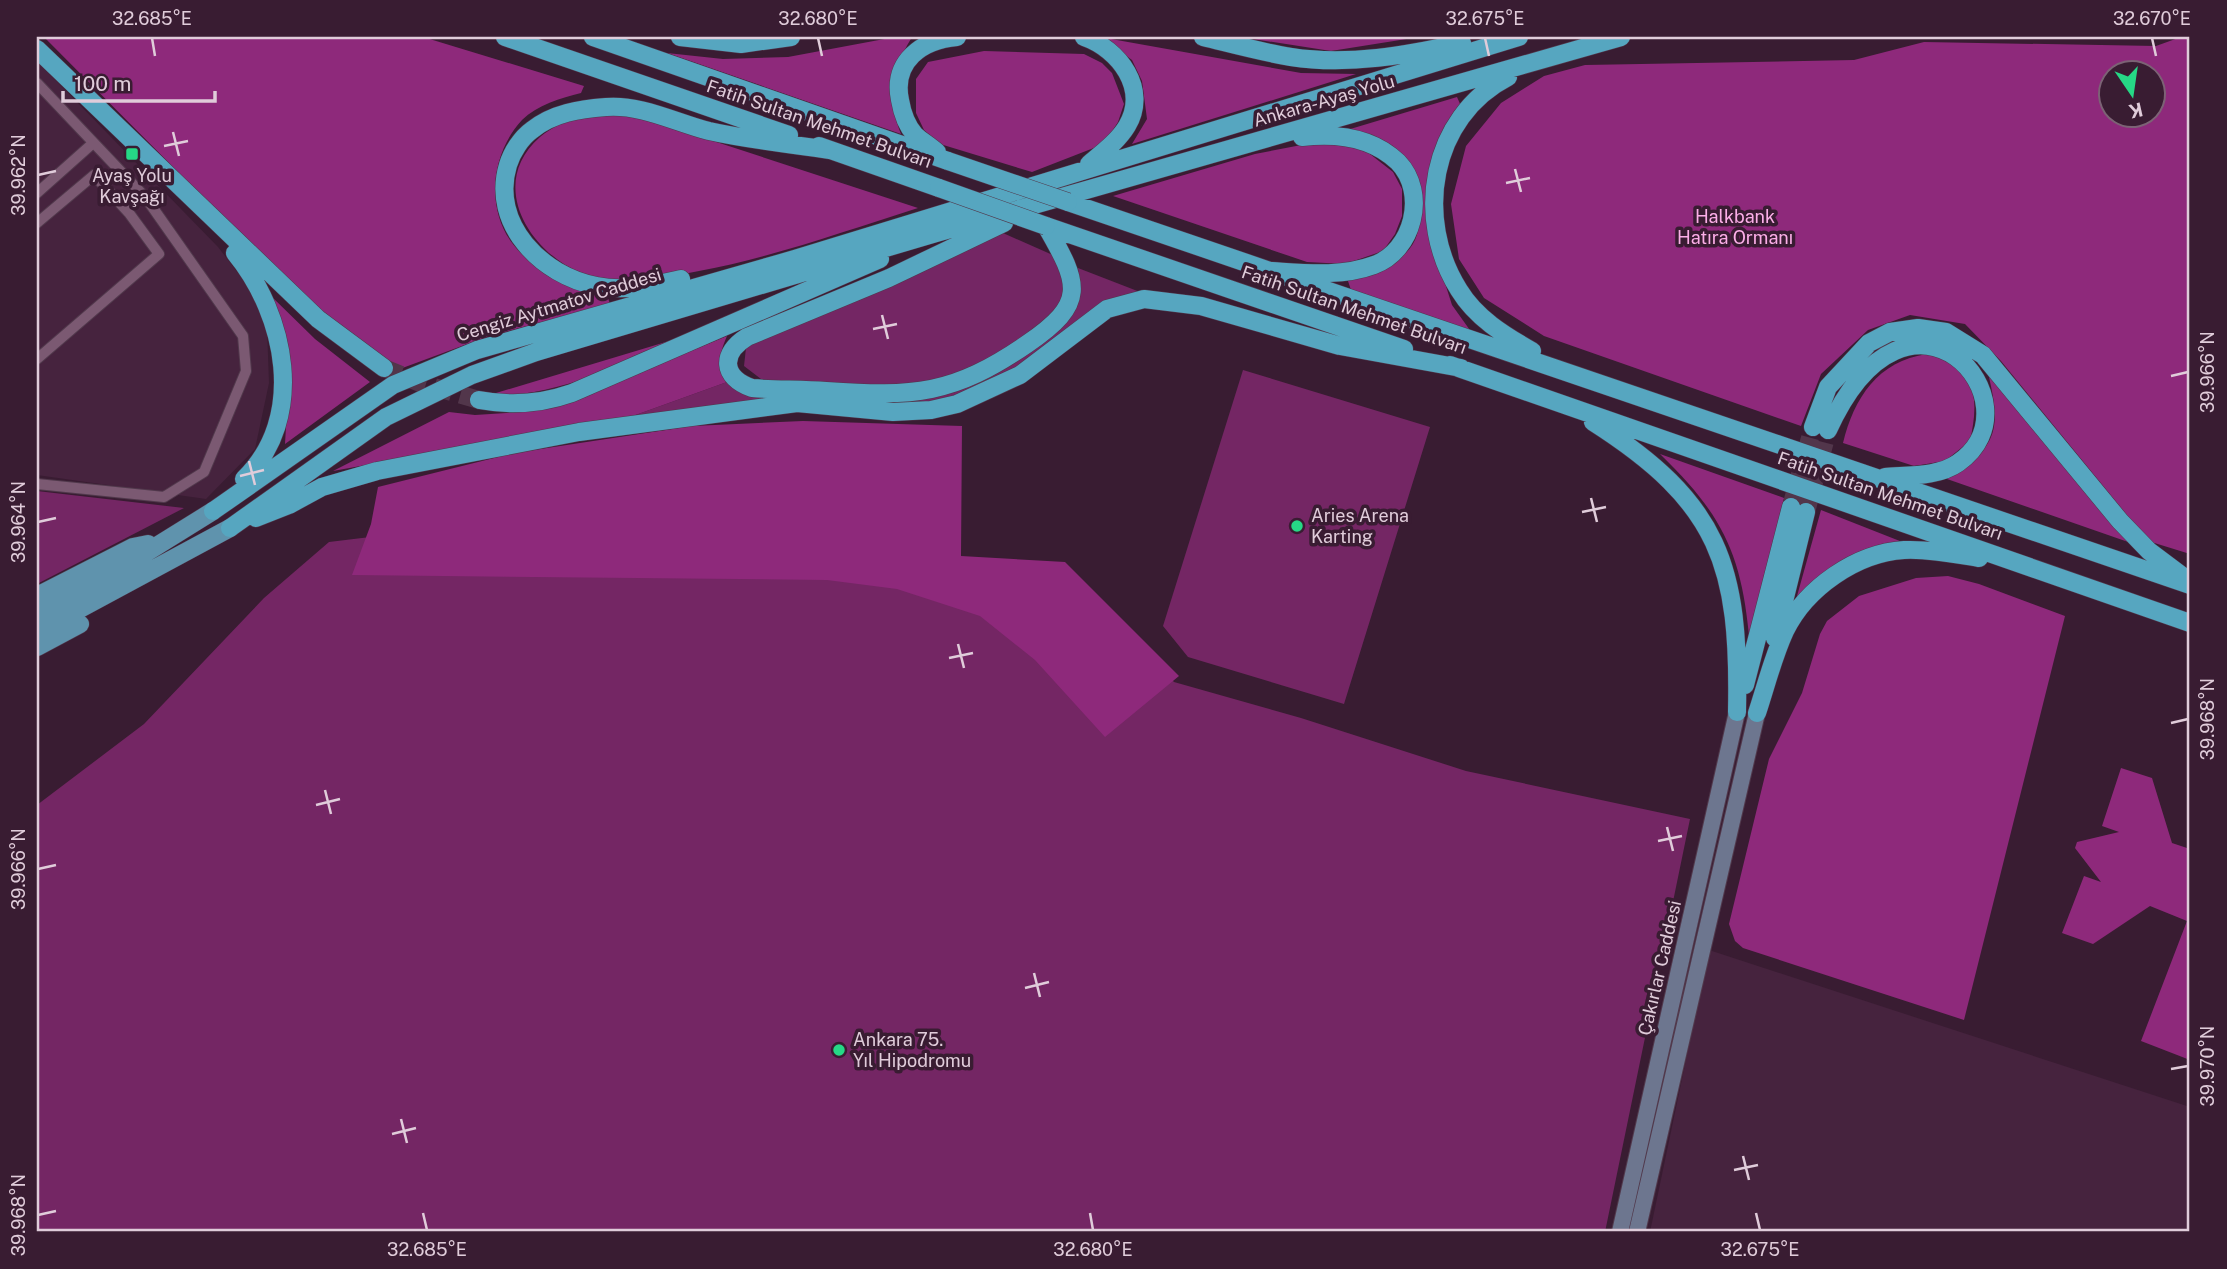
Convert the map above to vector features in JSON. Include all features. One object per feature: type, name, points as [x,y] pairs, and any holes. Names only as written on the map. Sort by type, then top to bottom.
[{"type":"highway","name":"Fatih Sultan Mehmet Bulvarı","points":[[505,37],[2190,623]]},
{"type":"highway","name":"Fatih Sultan Mehmet Bulvarı","points":[[593,37],[1068,202],[2190,583]]},
{"type":"highway","points":[[680,37],[741,44],[791,37]]},
{"type":"highway","points":[[948,160],[914,134],[902,111],[898,91],[900,75],[909,57],[923,45],[957,37]]},
{"type":"highway","points":[[1084,37],[1113,51],[1122,64],[1130,76],[1133,109],[1128,125],[1116,141],[1085,168]]},
{"type":"highway","points":[[1203,37],[1293,57],[1319,59],[1375,58],[1493,37]]},
{"type":"highway","name":"Ankara-Ayaş Yolu","points":[[1004,193],[1519,37]]},
{"type":"highway","name":"Ankara-Ayaş Yolu","points":[[1038,206],[1621,37]]},
{"type":"highway","points":[[37,49],[318,319],[384,368]]},
{"type":"highway","points":[[1556,57],[1505,78],[1466,109],[1441,157],[1434,182],[1433,213],[1447,268],[1460,292],[1479,315],[1507,337],[1565,371]]},
{"type":"highway","points":[[795,259],[635,287],[612,288],[570,278],[530,250],[510,219],[503,191],[510,161],[525,137],[545,121],[560,114],[610,106],[632,109],[710,131],[830,150]]},
{"type":"highway","points":[[230,528],[386,417],[472,375],[536,352],[936,233],[1298,138],[1323,135],[1356,139],[1398,163],[1412,188],[1413,217],[1400,247],[1387,258],[1354,270],[1317,273],[1272,271]]},
{"type":"highway","points":[[183,192],[248,269],[262,294],[282,354],[279,414],[269,450],[212,511]]},
{"type":"highway","name":"Cengiz Aytmatov Caddesi","points":[[212,511],[367,402],[414,375],[529,333],[795,259],[1004,193]]},
{"type":"highway","points":[[1038,206],[890,278],[747,337],[730,351],[727,359],[731,374],[743,385],[752,387],[898,395],[922,392],[975,377],[1048,330],[1068,309],[1072,280],[1046,226]]},
{"type":"highway","points":[[479,400],[504,405],[572,393],[771,309],[936,233]]},
{"type":"highway","points":[[230,528],[289,505],[322,487],[358,476],[579,432],[797,403],[893,412],[931,410],[957,404],[1020,375],[1107,309],[1144,299],[1201,306],[1340,346],[1461,368]]},
{"type":"highway","points":[[1876,478],[1940,471],[1958,463],[1971,449],[1981,430],[1985,411],[1981,387],[1970,369],[1953,354],[1933,346],[1912,344],[1894,350],[1876,361],[1849,390],[1820,428],[1828,387],[1869,343],[1890,332],[1908,329],[1946,332],[1983,355],[2120,522],[2149,551],[2190,583]]},
{"type":"highway","points":[[1567,405],[1654,464],[1701,516],[1727,576],[1734,613],[1738,647],[1737,712]]},
{"type":"highway","points":[[1737,712],[1798,510],[1757,713]]},
{"type":"highway","points":[[1757,713],[1786,631],[1799,610],[1814,592],[1854,564],[1901,550],[1925,550],[2021,564]]},
{"type":"main road","name":"Cengiz Aytmatov Caddesi","points":[[37,615],[131,562],[212,511]]},
{"type":"main road","points":[[37,632],[230,528]]},
{"type":"main road","points":[[37,647],[169,575],[189,562],[211,538]]},
{"type":"main road","name":"Cengiz Aytmatov Caddesi","points":[[37,596],[133,547],[165,540]]},
{"type":"main road","name":"Çakırlar Caddesi","points":[[1620,1232],[1737,712]]},
{"type":"main road","name":"Çakırlar Caddesi","points":[[1637,1232],[1757,713]]},
{"type":"main road","points":[[1717,801],[1736,804]]},
{"type":"street","points":[[37,83],[146,198],[243,336],[246,371],[204,472],[164,497],[37,484]]},
{"type":"street","points":[[37,194],[92,144]]},
{"type":"street","points":[[37,223],[94,175],[129,213],[159,254],[37,359]]},
{"type":"street","points":[[129,213],[146,198]]},
{"type":"shaded area","points":[[37,61],[218,247],[249,287],[267,328],[269,383],[255,449],[206,499],[37,475]]},
{"type":"shaded area","points":[[1003,233],[1055,256],[1064,273],[1064,300],[1049,321],[973,371],[904,389],[779,382],[761,379],[744,366],[746,348],[755,340]]},
{"type":"shaded area","points":[[1078,268],[1140,292],[1110,300],[1017,368],[978,389],[926,403],[630,417],[727,382],[949,391],[1077,307],[1080,291]]},
{"type":"shaded area","name":"Aries Arena Karting","points":[[1243,370],[1430,427],[1344,704],[1188,657],[1163,626]]},
{"type":"shaded area","points":[[37,491],[184,508],[37,584]]},
{"type":"shaded area","name":"Ankara 75. Yıl Hipodromu","points":[[395,534],[1058,565],[1174,682],[1301,718],[1466,771],[1690,819],[1605,1232],[37,1232],[37,805],[144,724],[264,598],[329,542]]},
{"type":"shaded area","points":[[1709,950],[2190,1107],[2190,1232],[1650,1232]]},
{"type":"green space","points":[[44,37],[423,37],[584,86],[581,93],[535,110],[522,120],[511,134],[497,168],[496,205],[509,239],[521,253],[540,268],[561,279],[607,295],[610,304],[489,336],[397,370],[310,305]]},
{"type":"green space","points":[[895,37],[912,37],[899,61],[893,84],[893,107],[901,134],[667,53],[723,59],[788,57]]},
{"type":"green space","points":[[1100,37],[1301,73],[1356,74],[1132,144],[1147,119],[1142,81],[1132,60]]},
{"type":"green space","points":[[1240,37],[1419,37],[1331,51]]},
{"type":"green space","name":"Halkbank Hatıra Ormanı","points":[[2181,37],[2190,37],[2190,554],[2148,541],[2001,361],[1965,324],[1910,315],[1868,330],[1821,374],[1801,426],[1544,336],[1484,298],[1459,259],[1451,204],[1466,146],[1501,103],[1544,76],[1585,65],[1854,60],[1924,42],[2156,46]]},
{"type":"green space","points":[[984,51],[1084,54],[1102,63],[1112,73],[1124,104],[1118,122],[1104,144],[1032,172],[940,144],[924,130],[916,113],[916,79],[928,62]]},
{"type":"green space","points":[[1457,97],[1461,106],[1441,135],[1436,255],[1452,305],[1472,333],[1352,293],[1348,281],[1386,266],[1410,249],[1419,223],[1419,205],[1415,182],[1347,130]]},
{"type":"green space","points":[[620,115],[646,119],[918,208],[809,243],[727,265],[635,281],[614,281],[589,276],[565,265],[545,249],[528,228],[518,206],[516,182],[522,159],[549,130],[577,117]]},
{"type":"green space","points":[[1317,142],[1361,147],[1393,172],[1402,189],[1402,216],[1395,234],[1383,251],[1345,264],[1307,262],[1113,196],[1255,154]]},
{"type":"green space","points":[[270,295],[315,339],[370,382],[285,444],[288,391]]},
{"type":"green space","points":[[699,332],[569,384],[514,395],[486,396]]},
{"type":"green space","points":[[727,336],[721,359],[727,382],[630,417],[333,471],[449,412],[475,415],[522,412],[568,402]]},
{"type":"green space","points":[[1927,354],[1951,361],[1968,379],[1974,399],[1970,441],[1945,461],[1914,466],[1843,443],[1854,411],[1871,384],[1895,365]]},
{"type":"green space","points":[[1988,373],[2131,543],[1947,479],[1976,457],[1992,436],[1995,410]]},
{"type":"green space","points":[[803,421],[962,426],[961,556],[1065,562],[1179,676],[1105,737],[1035,660],[980,616],[897,589],[827,580],[352,575],[371,524],[378,487],[514,453],[692,426]]},
{"type":"green space","points":[[1660,454],[1784,498],[1749,635],[1740,579],[1724,535],[1698,495]]},
{"type":"green space","points":[[1821,510],[1910,545],[1875,552],[1792,614]]},
{"type":"green space","points":[[1948,576],[1979,584],[2065,616],[1964,1020],[1743,948],[1735,941],[1729,924],[1769,759],[1802,693],[1820,634],[1827,621],[1859,596],[1916,578]]},
{"type":"green space","points":[[2121,768],[2152,778],[2172,843],[2190,849],[2190,1060],[2141,1041],[2187,921],[2150,906],[2093,944],[2062,933],[2084,876],[2101,882],[2075,848],[2077,842],[2119,832],[2102,826]]},
{"type":"tunnel","points":[[384,368],[420,383],[479,400]]},
{"type":"tunnel","points":[[1791,507],[1813,427]]},
{"type":"tunnel","points":[[1806,512],[1828,430]]},
{"type":"place","name":"Ayaş Yolu Kavşağı","points":[[132,154]]},
{"type":"place","name":"Aries Arena Karting","points":[[1297,526]]},
{"type":"place","name":"Ankara 75. Yıl Hipodromu","points":[[839,1050]]}]
